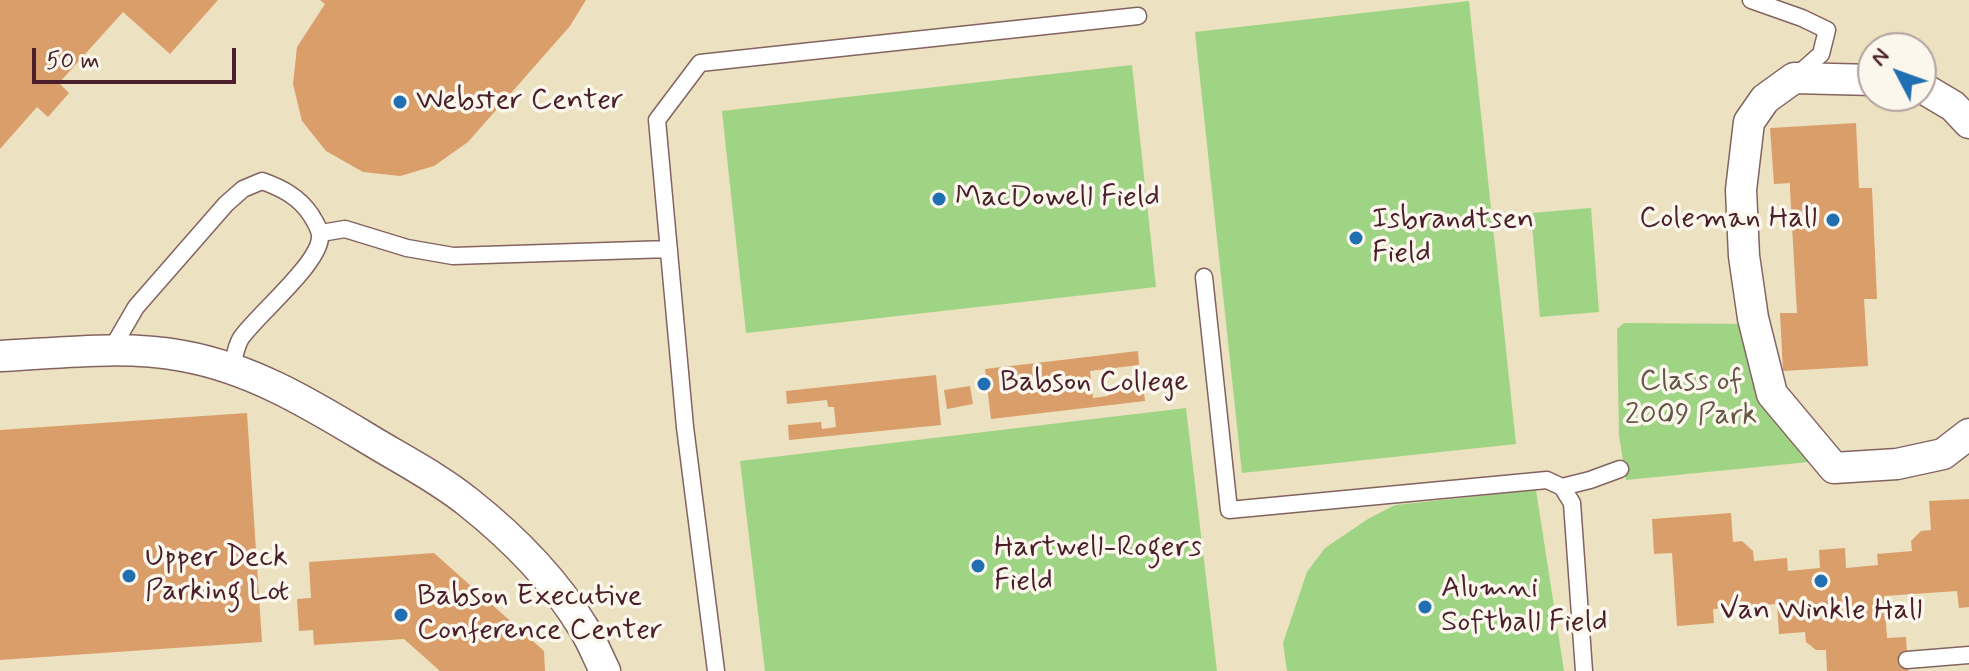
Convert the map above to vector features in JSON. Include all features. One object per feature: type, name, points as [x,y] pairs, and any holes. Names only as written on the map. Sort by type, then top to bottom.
[{"type":"street","points":[[1857,80],[1794,78],[1765,99],[1749,122],[1741,190],[1744,256],[1753,318],[1772,394],[1834,468],[1897,464],[1943,454],[1969,434]]},
{"type":"street","points":[[1937,96],[1953,106],[1969,123]]},
{"type":"street","points":[[0,356],[140,350],[232,367],[290,393],[468,502],[502,530],[548,578],[584,628],[605,671]]},
{"type":"lane","points":[[1751,0],[1827,30],[1821,54],[1794,78]]},
{"type":"lane","points":[[716,671],[685,427],[657,120],[700,63],[1138,16]]},
{"type":"lane","points":[[111,350],[136,307],[226,204],[253,183],[262,181],[282,188],[302,203],[321,233],[317,250],[239,341],[232,367]]},
{"type":"lane","points":[[321,233],[345,229],[407,248],[453,256],[669,249]]},
{"type":"lane","points":[[1204,277],[1229,510],[1547,480],[1562,487],[1572,503],[1584,671]]},
{"type":"lane","points":[[1562,487],[1620,469]]},
{"type":"lane","points":[[1907,660],[1969,655]]},
{"type":"green space","name":"Isbrandtsen Field","points":[[1469,1],[1516,444],[1242,473],[1195,32]]},
{"type":"green space","name":"MacDowell Field","points":[[1132,65],[1156,287],[746,333],[722,111]]},
{"type":"green space","points":[[1591,208],[1599,312],[1540,317],[1531,213]]},
{"type":"green space","name":"Class of 2009 Park","points":[[1624,323],[1748,324],[1819,461],[1626,480],[1619,435],[1617,329]]},
{"type":"green space","name":"Hartwell-Rogers Field","points":[[1186,408],[1217,671],[765,671],[740,461]]},
{"type":"green space","name":"Alumni Softball Field","points":[[1536,490],[1564,671],[1287,671],[1283,643],[1307,572],[1325,548],[1395,505]]},
{"type":"building","points":[[0,0],[218,0],[170,54],[123,12],[59,83],[69,93],[48,117],[37,107],[0,149]]},
{"type":"building","name":"Webster Center","points":[[320,0],[586,0],[570,26],[468,142],[434,166],[400,176],[363,172],[326,151],[302,121],[293,84],[297,47],[325,4]]},
{"type":"building","name":"Coleman Hall","points":[[1856,123],[1859,188],[1872,188],[1877,299],[1864,299],[1868,366],[1783,371],[1780,313],[1797,313],[1790,183],[1774,184],[1770,128]]},
{"type":"building","points":[[1138,351],[1139,365],[1090,371],[1093,398],[1108,396],[1107,390],[1143,385],[1145,401],[991,419],[985,369]]},
{"type":"building","points":[[936,375],[941,425],[789,440],[788,425],[821,422],[822,429],[836,427],[834,407],[828,407],[827,400],[787,404],[786,391]]},
{"type":"building","points":[[970,386],[973,404],[947,409],[944,390]]},
{"type":"building","name":"Upper Deck Parking Lot","points":[[247,413],[262,642],[0,660],[0,430]]},
{"type":"building","name":"Van Winkle Hall","points":[[1969,499],[1969,607],[1959,608],[1957,591],[1884,596],[1887,638],[1906,637],[1908,671],[1827,671],[1826,650],[1816,650],[1806,642],[1805,632],[1779,634],[1777,604],[1713,609],[1714,623],[1677,626],[1672,553],[1654,554],[1652,519],[1731,513],[1733,542],[1742,541],[1753,551],[1754,561],[1787,558],[1788,571],[1820,568],[1819,550],[1845,548],[1846,568],[1878,565],[1877,554],[1912,551],[1911,541],[1921,531],[1931,530],[1929,501]]},
{"type":"building","name":"Babson Executive Conference Center","points":[[434,553],[544,651],[545,671],[440,671],[404,639],[314,645],[313,630],[299,631],[297,599],[311,598],[309,562]]},
{"type":"place","name":"Webster Center","points":[[400,102]]},
{"type":"place","name":"MacDowell Field","points":[[939,199]]},
{"type":"place","name":"Coleman Hall","points":[[1833,220]]},
{"type":"place","name":"Isbrandtsen Field","points":[[1356,238]]},
{"type":"place","name":"Babson College","points":[[984,384]]},
{"type":"place","name":"Hartwell-Rogers Field","points":[[978,566]]},
{"type":"place","name":"Upper Deck Parking Lot","points":[[129,576]]},
{"type":"place","name":"Van Winkle Hall","points":[[1821,581]]},
{"type":"place","name":"Alumni Softball Field","points":[[1425,607]]},
{"type":"place","name":"Babson Executive Conference Center","points":[[401,615]]}]
